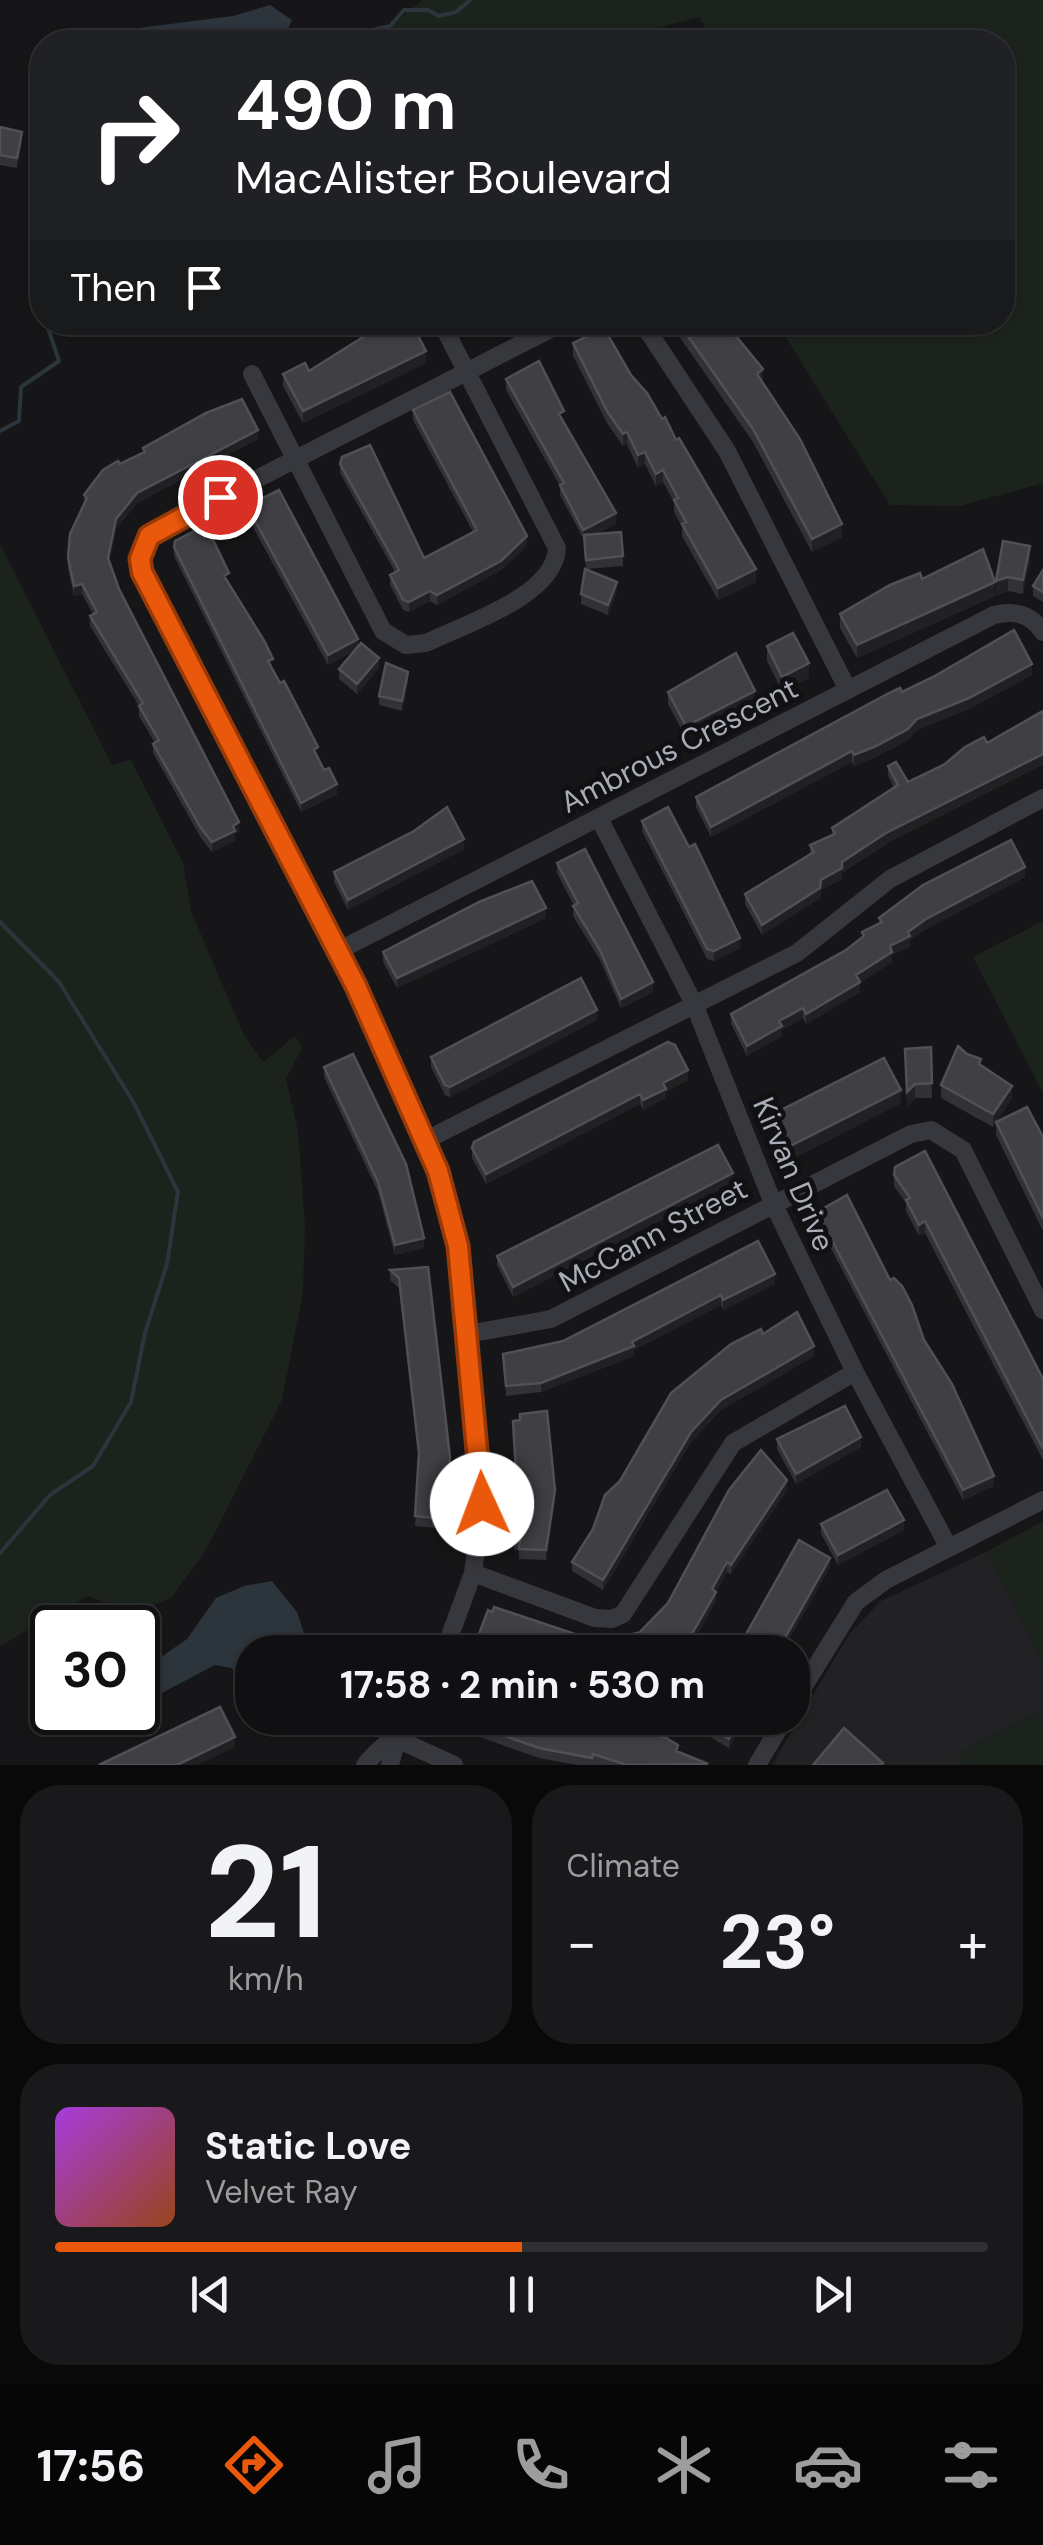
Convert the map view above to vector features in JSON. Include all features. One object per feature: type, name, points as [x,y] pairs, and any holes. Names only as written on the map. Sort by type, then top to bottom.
[{"type":"street","points":[[252,374],[383,631],[406,646],[426,643],[538,587],[556,562],[557,548],[448,335]]},
{"type":"street","points":[[450,1635],[473,1573],[482,1504],[468,1334],[449,1202],[426,1140],[338,950],[151,589],[140,559],[143,547],[158,528],[539,335]]},
{"type":"street","points":[[651,335],[727,451],[848,690]]},
{"type":"street","name":"Ambrous Crescent","points":[[338,950],[994,615],[1008,612],[1028,617],[1043,632]]},
{"type":"street","points":[[426,1140],[797,952],[910,866],[1043,798]]},
{"type":"street","name":"Kirvan Drive","points":[[599,818],[694,1004],[773,1203],[854,1372],[948,1548]]},
{"type":"street","name":"McCann Street","points":[[468,1334],[551,1319],[911,1134],[931,1130],[962,1150],[1043,1310]]},
{"type":"street","points":[[473,1573],[596,1618],[612,1619],[623,1614],[733,1443],[854,1372]]},
{"type":"street","points":[[810,1676],[856,1602],[886,1580],[1043,1500]]},
{"type":"street","points":[[365,1765],[399,1735]]},
{"type":"street","points":[[757,1765],[775,1735]]},
{"type":"street","points":[[390,1765],[396,1739]]},
{"type":"street","points":[[396,1739],[454,1765]]},
{"type":"shaded area","points":[[423,0],[1043,0],[1043,483],[960,506],[890,505],[784,335],[1015,335],[1015,30],[705,30],[700,17],[650,30],[384,30]]},
{"type":"shaded area","points":[[270,5],[292,20],[287,30],[123,30],[233,16]]},
{"type":"shaded area","points":[[0,544],[112,765],[131,760],[183,863],[191,911],[244,1035],[263,1062],[295,1036],[302,1048],[286,1079],[298,1131],[305,1226],[303,1292],[282,1400],[206,1550],[172,1597],[155,1605],[112,1605],[88,1596],[72,1605],[30,1605],[30,1629],[0,1646]]},
{"type":"shaded area","points":[[1043,921],[1043,1093],[973,957]]},
{"type":"shaded area","points":[[1043,1521],[1043,1663],[986,1552]]},
{"type":"shaded area","points":[[986,1552],[1043,1663],[1043,1765],[772,1765],[790,1735],[810,1735],[810,1700],[849,1634],[881,1601]]},
{"type":"shaded area","points":[[272,1581],[297,1612],[305,1635],[235,1635],[235,1672],[215,1665],[160,1694],[160,1658],[187,1639],[216,1598],[244,1586]]},
{"type":"shaded area","points":[[1037,1712],[1043,1723],[1043,1765],[964,1765],[958,1753]]},
{"type":"building","points":[[0,127],[22,132],[17,158],[0,155]]},
{"type":"building","points":[[366,335],[418,335],[426,351],[303,411],[283,374],[305,363],[309,371]]},
{"type":"building","points":[[590,335],[608,335],[631,375],[662,419],[665,417],[676,440],[679,438],[756,569],[718,588],[682,524],[686,522],[674,500],[678,498],[663,470],[656,474],[645,452],[638,455],[627,432],[623,434],[573,343]]},
{"type":"building","points":[[687,335],[735,335],[763,369],[757,374],[800,439],[842,524],[812,539],[753,429]]},
{"type":"building","points":[[539,361],[564,411],[559,414],[616,513],[583,530],[560,485],[564,483],[506,379]]},
{"type":"building","points":[[450,392],[527,536],[501,561],[437,595],[430,591],[409,602],[403,600],[390,575],[399,570],[340,464],[342,457],[370,445],[424,558],[477,530],[413,410]]},
{"type":"building","points":[[242,399],[258,430],[137,493],[116,519],[108,558],[119,589],[239,822],[233,826],[235,831],[212,842],[153,744],[159,740],[139,706],[143,703],[90,616],[97,612],[82,584],[74,586],[68,558],[70,534],[87,498],[84,495],[103,470],[145,452],[143,448],[206,413]]},
{"type":"building","points":[[279,490],[358,639],[328,655],[247,506]]},
{"type":"building","points":[[206,525],[229,573],[224,576],[265,642],[273,659],[268,661],[280,683],[284,681],[318,747],[314,750],[324,770],[329,768],[337,784],[301,803],[174,547],[175,541]]},
{"type":"building","points":[[621,532],[623,556],[586,560],[584,535]]},
{"type":"building","points":[[1003,541],[1030,546],[1023,580],[1008,577],[996,581]]},
{"type":"building","points":[[983,549],[995,582],[857,645],[840,614],[890,585],[920,573],[922,579]]},
{"type":"building","points":[[585,569],[617,582],[608,605],[581,594]]},
{"type":"building","points":[[1043,570],[1043,592],[1033,586]]},
{"type":"building","points":[[1014,630],[1032,664],[969,698],[917,719],[908,729],[876,746],[854,755],[852,751],[711,827],[696,797],[889,693],[900,688],[902,692],[933,677]]},
{"type":"building","points":[[793,633],[809,663],[782,677],[767,646]]},
{"type":"building","points":[[361,643],[379,658],[357,684],[339,669]]},
{"type":"building","points":[[736,653],[755,691],[686,726],[668,692]]},
{"type":"building","points":[[386,663],[408,672],[402,701],[379,696]]},
{"type":"building","points":[[1043,711],[1043,754],[886,833],[842,862],[842,868],[821,880],[820,888],[762,925],[745,894],[814,852],[810,845],[835,834],[832,828],[898,785],[888,766],[896,762],[908,782],[945,764],[984,737],[987,743]]},
{"type":"building","points":[[447,807],[464,839],[348,900],[334,872],[414,831]]},
{"type":"building","points":[[668,807],[689,847],[695,844],[740,938],[714,951],[707,949],[642,821]]},
{"type":"building","points":[[1011,840],[1025,867],[926,919],[908,932],[910,936],[890,946],[892,952],[856,975],[860,982],[806,1014],[803,1008],[779,1021],[782,1026],[747,1046],[731,1014],[846,950],[864,936],[862,932],[882,922],[879,918],[923,885]]},
{"type":"building","points":[[585,849],[653,982],[621,999],[600,950],[573,906],[578,903],[557,863]]},
{"type":"building","points":[[532,881],[546,908],[397,978],[383,952],[479,902]]},
{"type":"building","points":[[581,978],[597,1010],[450,1087],[445,1085],[431,1057]]},
{"type":"building","points":[[668,1042],[675,1045],[688,1070],[663,1083],[666,1089],[643,1100],[640,1094],[486,1174],[472,1148],[474,1142]]},
{"type":"building","points":[[958,1046],[981,1059],[979,1064],[1012,1086],[993,1114],[941,1085]]},
{"type":"building","points":[[931,1047],[932,1083],[915,1084],[907,1092],[905,1049]]},
{"type":"building","points":[[353,1054],[406,1164],[424,1238],[395,1245],[378,1182],[324,1067]]},
{"type":"building","points":[[884,1058],[901,1090],[790,1146],[773,1114]]},
{"type":"building","points":[[1027,1107],[1043,1137],[1043,1218],[996,1122]]},
{"type":"building","points":[[718,1145],[733,1173],[513,1287],[497,1256]]},
{"type":"building","points":[[925,1151],[1043,1379],[1043,1449],[925,1221],[919,1225],[906,1200],[910,1198],[894,1175],[895,1167]]},
{"type":"building","points":[[847,1195],[890,1280],[894,1278],[902,1286],[912,1305],[924,1340],[952,1384],[994,1476],[963,1490],[817,1212]]},
{"type":"building","points":[[758,1241],[775,1274],[723,1300],[721,1295],[632,1342],[634,1346],[541,1383],[506,1386],[503,1354],[563,1341]]},
{"type":"building","points":[[428,1267],[450,1457],[444,1519],[415,1516],[419,1453],[399,1278],[390,1270]]},
{"type":"building","points":[[797,1312],[814,1346],[721,1400],[691,1432],[603,1580],[572,1562],[593,1529],[605,1495],[620,1481],[671,1393],[731,1344],[761,1329],[763,1334]]},
{"type":"building","points":[[845,1406],[861,1437],[796,1474],[777,1439]]},
{"type":"building","points":[[547,1411],[555,1490],[546,1550],[519,1549],[520,1540],[514,1540],[518,1508],[513,1421],[520,1420],[520,1414]]},
{"type":"building","points":[[761,1450],[787,1480],[731,1565],[727,1562],[712,1589],[716,1592],[693,1632],[641,1635],[668,1603],[729,1490]]},
{"type":"building","points":[[887,1490],[904,1520],[838,1555],[821,1524]]},
{"type":"building","points":[[799,1540],[830,1558],[787,1635],[746,1635]]},
{"type":"building","points":[[494,1607],[578,1635],[479,1635],[488,1610],[492,1612]]},
{"type":"building","points":[[220,1707],[235,1737],[177,1765],[99,1765]]},
{"type":"building","points":[[844,1728],[883,1763],[882,1765],[813,1765]]},
{"type":"building","points":[[502,1735],[657,1735],[678,1745],[676,1751],[708,1764],[627,1765],[593,1754],[592,1758],[539,1748]]},
{"type":"waterway","points":[[372,30],[390,26],[404,10],[428,10],[439,16],[456,12],[470,0]]},
{"type":"waterway","points":[[0,431],[19,421],[21,387],[59,361],[50,335]]},
{"type":"waterway","points":[[0,922],[59,982],[134,1103],[178,1192],[167,1264],[145,1333],[131,1402],[93,1466],[50,1495],[0,1553]]},
{"type":"route","points":[[220,497],[149,536],[140,559],[142,572],[356,986],[438,1171],[458,1246],[482,1504]]}]
